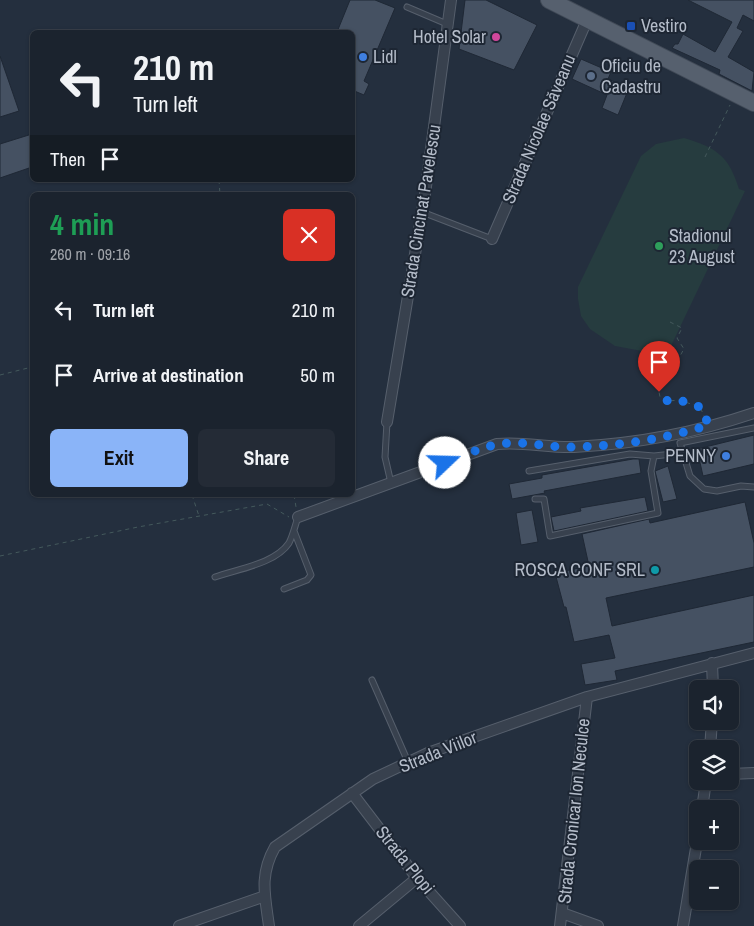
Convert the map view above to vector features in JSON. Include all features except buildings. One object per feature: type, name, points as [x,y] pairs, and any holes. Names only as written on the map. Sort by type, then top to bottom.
[{"type":"main road","points":[[549,0],[754,103]]},
{"type":"street","name":"Strada Cincinat Pavelescu","points":[[387,422],[422,212],[451,0]]},
{"type":"street","name":"Strada Nicolae Săveanu","points":[[492,238],[587,20]]},
{"type":"street","points":[[355,496],[498,444],[522,442],[572,447],[679,439],[709,425],[754,413]]},
{"type":"street","points":[[298,517],[353,497]]},
{"type":"street","name":"Strada Viilor","points":[[268,926],[263,876],[276,847],[373,779],[428,753],[586,697],[754,653]]},
{"type":"street","points":[[712,663],[713,680]]},
{"type":"street","name":"Strada Cronicar Ion Neculce","points":[[560,926],[586,697]]},
{"type":"street","points":[[739,774],[754,773]]},
{"type":"street","name":"Strada Plopi","points":[[352,793],[417,878],[460,926]]},
{"type":"street","points":[[683,926],[696,850]]},
{"type":"street","points":[[359,926],[417,878]]},
{"type":"street","points":[[179,926],[265,896]]},
{"type":"street","points":[[562,912],[598,926]]},
{"type":"lane","points":[[407,6],[447,24]]},
{"type":"lane","points":[[422,212],[492,238]]},
{"type":"lane","points":[[387,422],[385,457],[391,483]]},
{"type":"lane","points":[[754,428],[679,439],[690,476],[704,489],[717,491],[741,486],[754,487]]},
{"type":"lane","points":[[529,471],[630,454],[654,456],[682,453]]},
{"type":"lane","points":[[535,499],[544,499],[550,536],[658,513],[651,471],[654,456]]},
{"type":"lane","points":[[215,576],[268,559],[282,551],[294,531],[298,517]]},
{"type":"lane","points":[[284,589],[307,580],[311,575],[294,531]]},
{"type":"lane","points":[[372,680],[408,763]]},
{"type":"path","points":[[705,157],[735,93]]},
{"type":"path","points":[[670,322],[682,328],[677,338],[684,349],[659,392],[660,397],[668,401],[679,400],[700,407],[709,425]]},
{"type":"path","points":[[0,375],[30,368]]},
{"type":"path","points":[[193,497],[199,516]]},
{"type":"path","points":[[0,556],[66,541],[267,504],[288,517],[298,517],[294,497]]},
{"type":"green space","points":[[684,138],[705,146],[720,155],[731,169],[739,189],[745,191],[671,346],[665,343],[642,351],[615,346],[590,329],[581,316],[578,287],[641,156],[656,144]]},
{"type":"place","name":"Vestiro","points":[[631,26]]},
{"type":"place","name":"Hotel Solar","points":[[496,37]]},
{"type":"place","name":"Lidl","points":[[363,57]]},
{"type":"place","name":"Oficiu de Cadastru","points":[[591,76]]},
{"type":"place","name":"Stadionul 23 August","points":[[659,246]]},
{"type":"place","name":"PENNY","points":[[726,456]]},
{"type":"place","name":"ROSCA CONF SRL","points":[[655,570]]},
{"type":"route","points":[[445,463],[482,449],[510,442],[572,447],[636,442],[668,438],[709,425],[700,407],[679,400],[668,401],[660,397],[659,392]]}]
